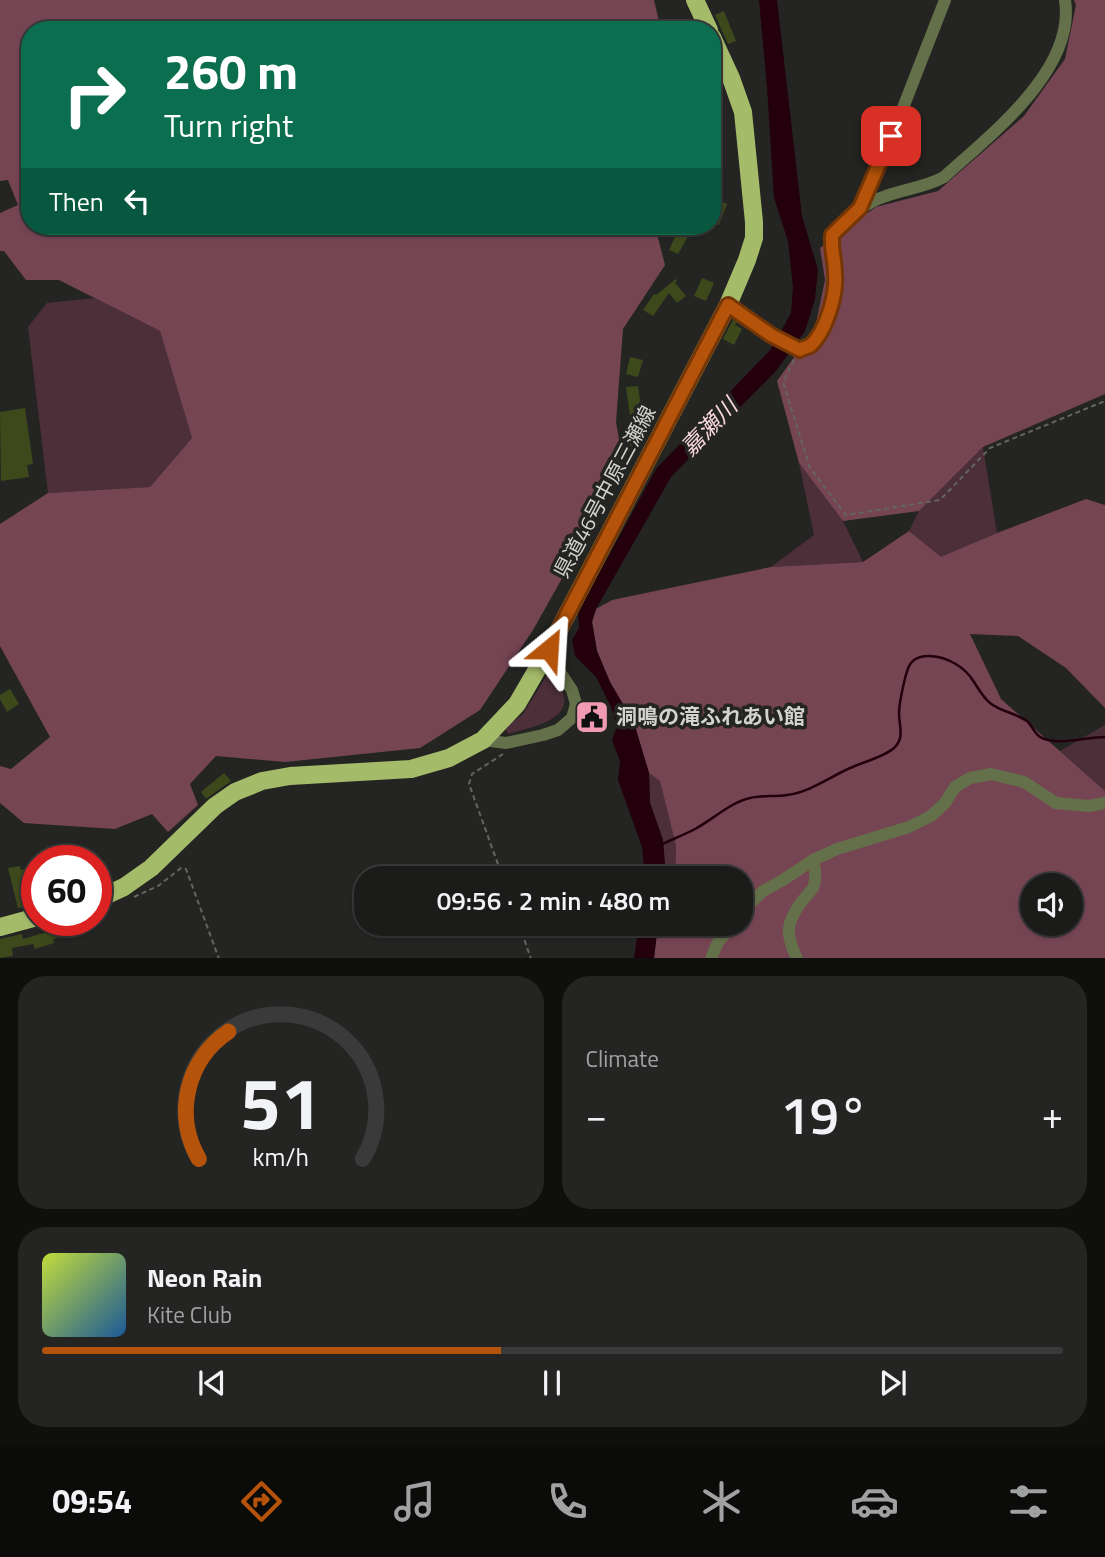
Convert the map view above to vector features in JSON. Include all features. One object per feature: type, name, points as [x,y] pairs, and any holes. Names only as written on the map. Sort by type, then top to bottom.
[{"type":"main road","points":[[695,0],[705,21]]},
{"type":"main road","name":"県道46号中原三瀬線","points":[[112,893],[151,869],[215,806],[235,792],[262,781],[290,776],[411,769],[449,758],[483,740],[517,704],[549,649],[728,305],[751,249],[754,222],[743,112],[721,56]]},
{"type":"main road","points":[[0,927],[21,921]]},
{"type":"street","points":[[860,208],[945,0]]},
{"type":"street","points":[[728,305],[771,335],[800,350],[810,346],[823,328],[835,294],[832,235],[860,208],[883,196],[933,183],[944,177],[1011,116],[1053,61],[1067,17],[1065,0]]},
{"type":"street","points":[[483,740],[506,743],[542,736],[558,730],[572,718],[576,704],[572,690],[549,649]]},
{"type":"street","points":[[753,901],[763,891],[813,860],[837,849],[909,827],[931,816],[945,803],[955,787],[971,778],[991,774],[1024,782],[1056,803],[1089,806],[1105,803]]},
{"type":"street","points":[[797,958],[788,931],[792,915],[813,888],[816,874],[813,860]]},
{"type":"street","points":[[711,958],[723,936]]},
{"type":"path","points":[[800,350],[783,382],[810,468],[846,515],[940,500],[990,449],[1105,401]]},
{"type":"path","points":[[499,866],[470,783],[472,774],[505,753]]},
{"type":"path","points":[[129,898],[158,886],[181,868],[186,869],[219,958]]},
{"type":"path","points":[[523,936],[531,958]]},
{"type":"shaded area","points":[[0,0],[654,0],[659,21],[21,21],[21,235],[657,235],[665,265],[623,329],[616,422],[624,468],[533,630],[480,710],[420,748],[285,762],[216,756],[190,784],[198,805],[168,832],[152,814],[115,829],[24,823],[0,803],[0,766],[11,769],[50,737],[0,646],[0,524],[48,493],[150,487],[192,438],[160,331],[59,280],[26,280],[4,251],[0,251],[0,213],[18,205],[8,180],[0,181]]},
{"type":"shaded area","points":[[1074,0],[1105,0],[1105,394],[983,447],[919,511],[843,521],[799,463],[777,381],[815,328],[825,280],[820,248],[876,207],[938,191],[1024,116],[1065,59],[1076,5]]},
{"type":"shaded area","points":[[94,298],[160,331],[192,438],[150,487],[48,493],[28,327],[47,303]]},
{"type":"shaded area","points":[[983,447],[997,533],[941,558],[909,531],[919,511]]},
{"type":"shaded area","points":[[799,463],[843,521],[863,562],[771,567],[814,535]]},
{"type":"shaded area","points":[[1086,499],[1105,505],[1105,708],[1066,668],[1018,636],[970,634],[1001,699],[1105,791],[1105,958],[654,958],[657,936],[753,936],[753,866],[675,866],[676,846],[660,781],[649,773],[634,723],[610,682],[597,651],[592,622],[596,609],[612,600],[771,567],[863,562],[909,531],[941,557]]},
{"type":"shaded area","points":[[553,674],[563,693],[564,703],[561,710],[546,722],[508,734],[505,728],[523,714],[547,675]]},
{"type":"shaded area","points":[[1105,725],[1105,791],[1060,751]]},
{"type":"shaded area","points":[[649,773],[660,780],[676,846],[675,866],[665,866],[663,840],[650,803]]},
{"type":"water","name":"嘉瀬川","points":[[759,0],[777,0],[802,216],[818,270],[815,299],[805,331],[776,371],[671,477],[596,609],[592,622],[597,651],[610,682],[634,723],[649,773],[650,803],[663,840],[665,866],[644,866],[642,847],[618,780],[620,761],[612,740],[617,726],[611,707],[596,677],[575,656],[572,640],[579,628],[578,612],[656,469],[771,349],[791,313],[793,287],[788,241],[774,198]]},
{"type":"water","points":[[637,936],[657,936],[654,958],[634,958]]},
{"type":"building","points":[[724,11],[736,41],[728,44],[721,28],[721,21],[718,21],[715,15]]},
{"type":"building","points":[[721,202],[727,204],[721,220]]},
{"type":"building","points":[[676,235],[689,235],[678,254],[669,250]]},
{"type":"building","points":[[702,278],[714,283],[706,301],[694,296]]},
{"type":"building","points":[[676,279],[675,283],[686,296],[677,303],[669,293],[653,316],[643,310],[654,294]]},
{"type":"building","points":[[733,320],[737,322],[735,325],[742,329],[734,345],[723,339]]},
{"type":"building","points":[[630,357],[643,360],[638,377],[626,374]]},
{"type":"building","points":[[638,386],[644,415],[637,454],[627,453],[630,432],[626,431],[630,416],[626,387]]},
{"type":"building","points":[[25,408],[33,464],[27,465],[29,477],[1,481],[0,412]]},
{"type":"building","points":[[10,689],[19,704],[7,712],[0,695]]},
{"type":"building","name":"洞鳴の滝ふれあい館","points":[[593,708],[601,721],[590,727],[583,713]]},
{"type":"building","points":[[224,773],[231,781],[206,799],[201,792]]},
{"type":"building","points":[[20,866],[21,908],[18,908],[8,868]]},
{"type":"building","points":[[21,934],[23,939],[33,936],[63,936],[53,939],[54,943],[35,949],[33,944],[12,948],[13,956],[0,958],[0,939]]},
{"type":"waterway","points":[[661,845],[695,829],[743,800],[804,791],[890,751],[900,736],[899,707],[908,669],[913,661],[923,656],[943,658],[961,667],[990,703],[1024,719],[1042,738],[1065,741],[1105,737]]},
{"type":"place","name":"洞鳴の滝ふれあい館","points":[[592,717]]},
{"type":"route","points":[[549,649],[728,305],[771,335],[800,350],[810,346],[823,328],[835,294],[832,235],[860,208],[891,136]]}]
